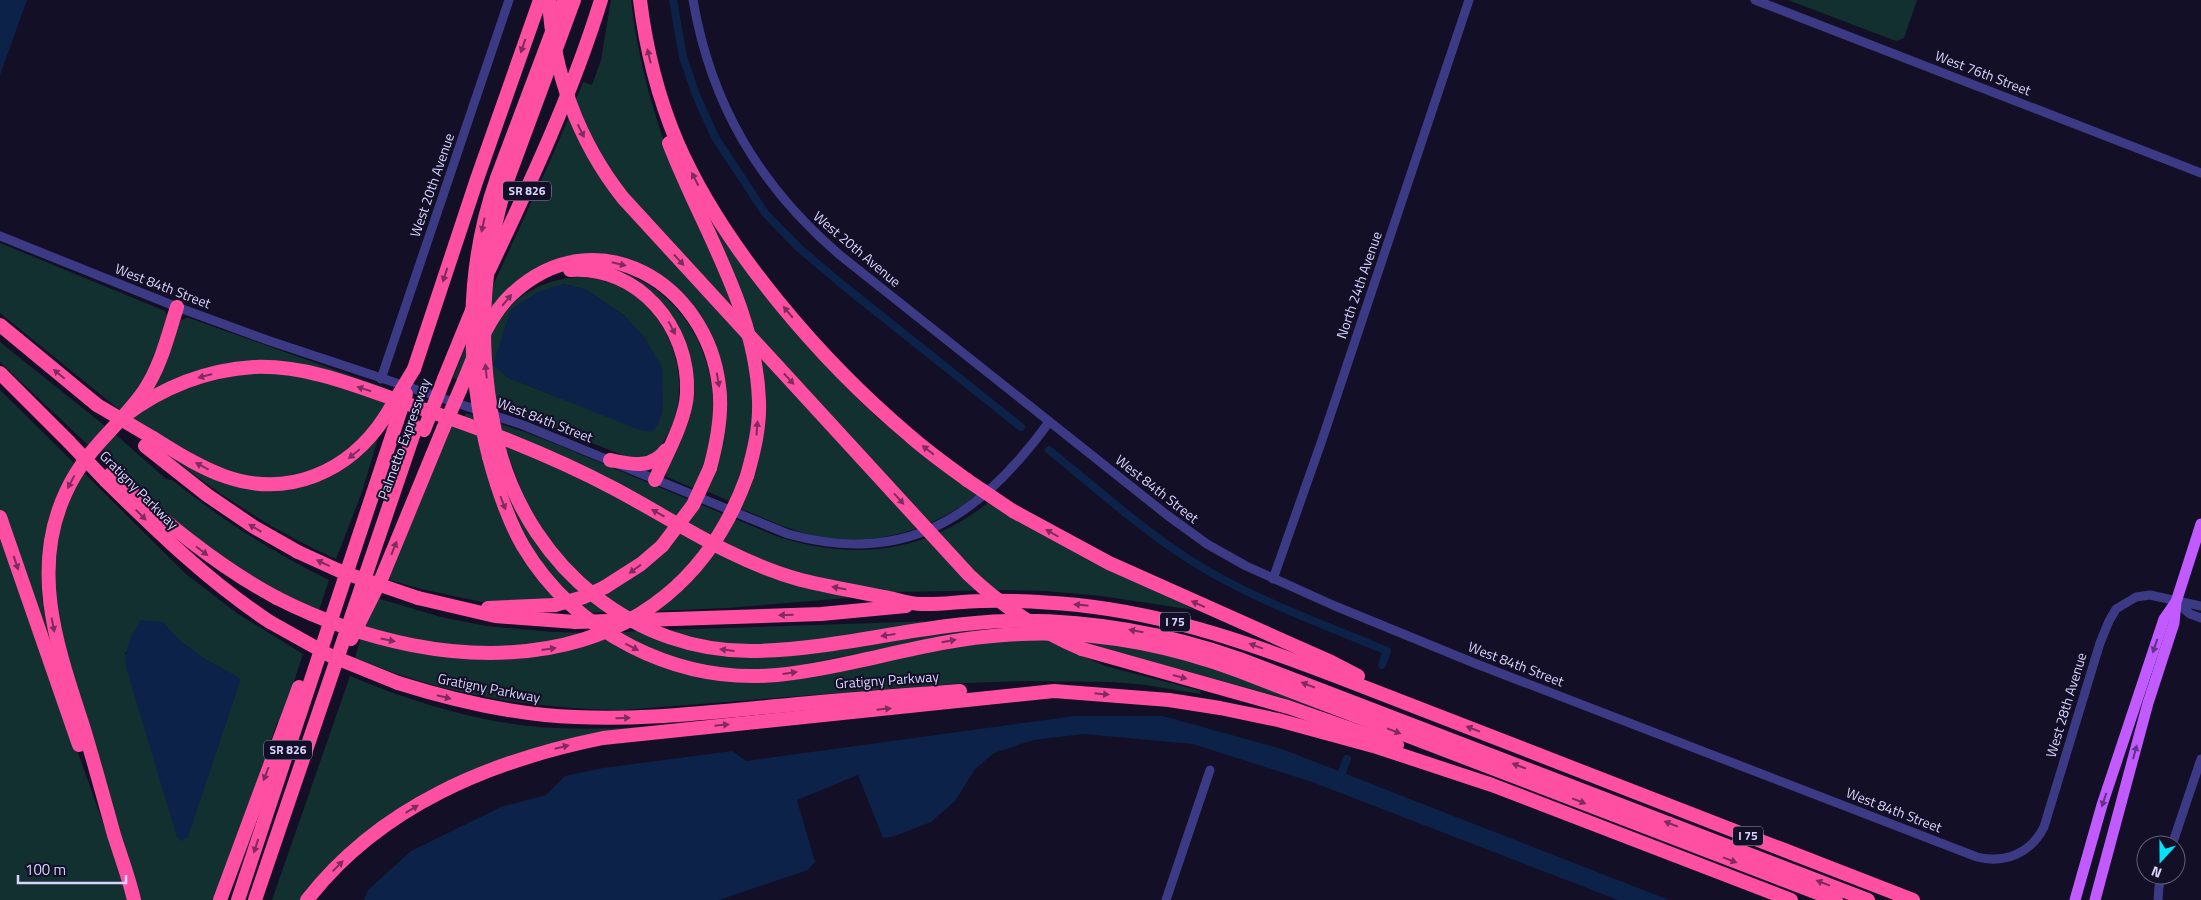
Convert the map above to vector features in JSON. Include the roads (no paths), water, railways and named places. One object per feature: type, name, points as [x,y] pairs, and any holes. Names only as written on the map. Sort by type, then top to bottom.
[{"type":"highway","name":"Palmetto Expressway","points":[[238,900],[337,601],[391,419],[414,369],[476,179],[540,0]]},
{"type":"highway","points":[[549,0],[557,61],[573,114],[595,159],[623,198],[969,575],[999,602],[1033,626],[1082,649],[1316,716],[1428,757],[1492,785],[1791,900]]},
{"type":"highway","points":[[564,0],[502,179],[489,254],[484,314],[486,377],[500,494],[517,535],[530,557],[558,592],[584,616],[614,637],[639,651],[671,663],[714,673],[757,676],[806,670],[947,642],[998,635],[1078,635],[1139,643],[1188,654],[1230,668],[1836,900]]},
{"type":"highway","points":[[502,179],[574,0]]},
{"type":"highway","points":[[440,378],[467,300],[551,115],[592,0]]},
{"type":"highway","name":"Palmetto Expressway","points":[[263,900],[420,428],[440,378],[559,118],[585,50],[601,0]]},
{"type":"highway","points":[[0,374],[69,442],[109,477],[199,549],[245,580],[277,598],[338,626],[401,643],[447,649],[522,652],[563,647],[591,638],[634,619],[682,582],[710,550],[724,528],[747,476],[757,436],[759,402],[756,368],[746,324],[667,139],[646,42],[640,0]]},
{"type":"highway","points":[[657,86],[677,142],[698,183],[734,241],[773,294],[809,337],[858,388],[910,436],[966,480],[1013,511],[1109,563],[1331,662],[1416,707]]},
{"type":"highway","points":[[351,640],[382,577],[460,390],[499,310],[511,295],[552,266],[590,260],[629,266],[650,275],[668,288],[688,310],[703,334],[714,361],[719,386],[720,413],[718,434],[710,468],[693,504],[662,546],[641,564],[605,588],[554,605],[457,608]]},
{"type":"highway","points":[[524,284],[556,272],[588,270],[622,280],[640,291],[658,306],[672,327],[682,350],[686,371],[687,395],[681,418],[655,480]]},
{"type":"highway","points":[[134,900],[57,646],[50,608],[47,568],[52,530],[66,492],[86,456],[123,417],[144,390],[155,371],[177,307]]},
{"type":"highway","points":[[0,325],[97,405],[149,442],[207,496],[254,527],[298,552],[342,572],[418,598],[495,616],[576,622],[821,614],[921,604]]},
{"type":"highway","points":[[123,417],[166,390],[193,379],[224,370],[271,368],[312,373],[438,414],[537,451],[615,489],[730,552],[768,568],[832,587],[921,604]]},
{"type":"highway","points":[[149,442],[223,476],[247,482],[278,484],[308,479],[340,464],[365,445],[391,419]]},
{"type":"highway","points":[[255,900],[420,428]]},
{"type":"highway","points":[[610,460],[645,465],[661,457],[671,443]]},
{"type":"highway","points":[[494,455],[524,514],[541,541],[561,566],[583,587],[612,609],[639,624],[671,637],[721,649],[772,651],[953,625],[1007,621],[1075,623],[1162,636],[1202,646],[1248,662],[1868,900]]},
{"type":"highway","name":"Gratigny Parkway","points":[[109,477],[190,562],[232,596],[270,622],[330,655],[398,683],[437,696],[489,708],[545,715],[602,718],[664,716],[863,698],[1006,688],[1054,691]]},
{"type":"highway","points":[[0,517],[80,747],[115,838]]},
{"type":"highway","name":"I 75","points":[[921,604],[983,600],[1096,607],[1167,620],[1254,645],[1913,900]]},
{"type":"highway","points":[[220,900],[320,625],[337,601]]},
{"type":"highway","points":[[308,900],[338,866],[372,836],[407,812],[448,788],[498,766],[560,747],[603,738],[1054,691],[1168,700],[1268,718],[1378,747],[1492,785]]},
{"type":"main road","points":[[2095,900],[2148,703],[2174,623],[2176,602],[2201,524]]},
{"type":"main road","points":[[2075,900],[2102,805],[2164,619],[2176,602]]},
{"type":"street","name":"West 20th Avenue","points":[[381,379],[509,0]]},
{"type":"street","name":"West 20th Avenue","points":[[693,0],[704,50],[718,92],[736,130],[760,169],[781,197],[809,228],[902,305]]},
{"type":"street","name":"North 24th Avenue","points":[[1273,579],[1321,443],[1470,0]]},
{"type":"street","name":"West 76th Street","points":[[1755,0],[2201,173]]},
{"type":"street","name":"West 84th Street","points":[[0,236],[177,307],[267,340],[523,425],[788,534],[815,542],[860,545],[885,543],[930,529],[969,509],[1008,474],[1049,422]]},
{"type":"street","name":"West 84th Street","points":[[902,305],[1180,526],[1222,553],[1273,579],[1516,680],[1962,851],[1984,858],[2009,857]]},
{"type":"street","name":"West 28th Avenue","points":[[2009,857],[2028,848],[2044,827],[2100,643],[2113,614],[2124,603],[2141,595],[2201,606]]},
{"type":"street","points":[[2176,602],[2190,614],[2201,618]]},
{"type":"street","points":[[2175,835],[2201,759]]},
{"type":"street","points":[[1166,900],[1210,770]]},
{"type":"street","points":[[2158,900],[2160,885]]},
{"type":"water","points":[[0,0],[27,0],[0,75]]},
{"type":"water","points":[[562,284],[585,289],[625,316],[645,338],[662,367],[663,409],[658,425],[651,432],[637,429],[507,377],[493,365],[511,309],[538,292]]},
{"type":"water","points":[[141,620],[163,622],[189,648],[241,679],[188,837],[182,841],[177,837],[126,667],[126,654],[129,642]]},
{"type":"water","points":[[1075,716],[1163,716],[1282,749],[1669,900],[1618,900],[1312,782],[1193,744],[1084,734],[1034,740],[994,753],[975,769],[955,801],[931,822],[895,836],[883,838],[858,775],[797,800],[815,862],[808,870],[719,900],[364,900],[368,890],[411,851],[501,807],[546,795],[565,776],[603,768],[732,751],[746,761]]},
{"type":"waterway","points":[[673,0],[683,57],[696,95],[715,137],[765,213],[799,248],[844,286],[1021,427]]},
{"type":"waterway","points":[[1049,450],[1171,548],[1213,574],[1262,599],[1387,651],[1382,665]]},
{"type":"waterway","points":[[1339,780],[1347,759]]}]
